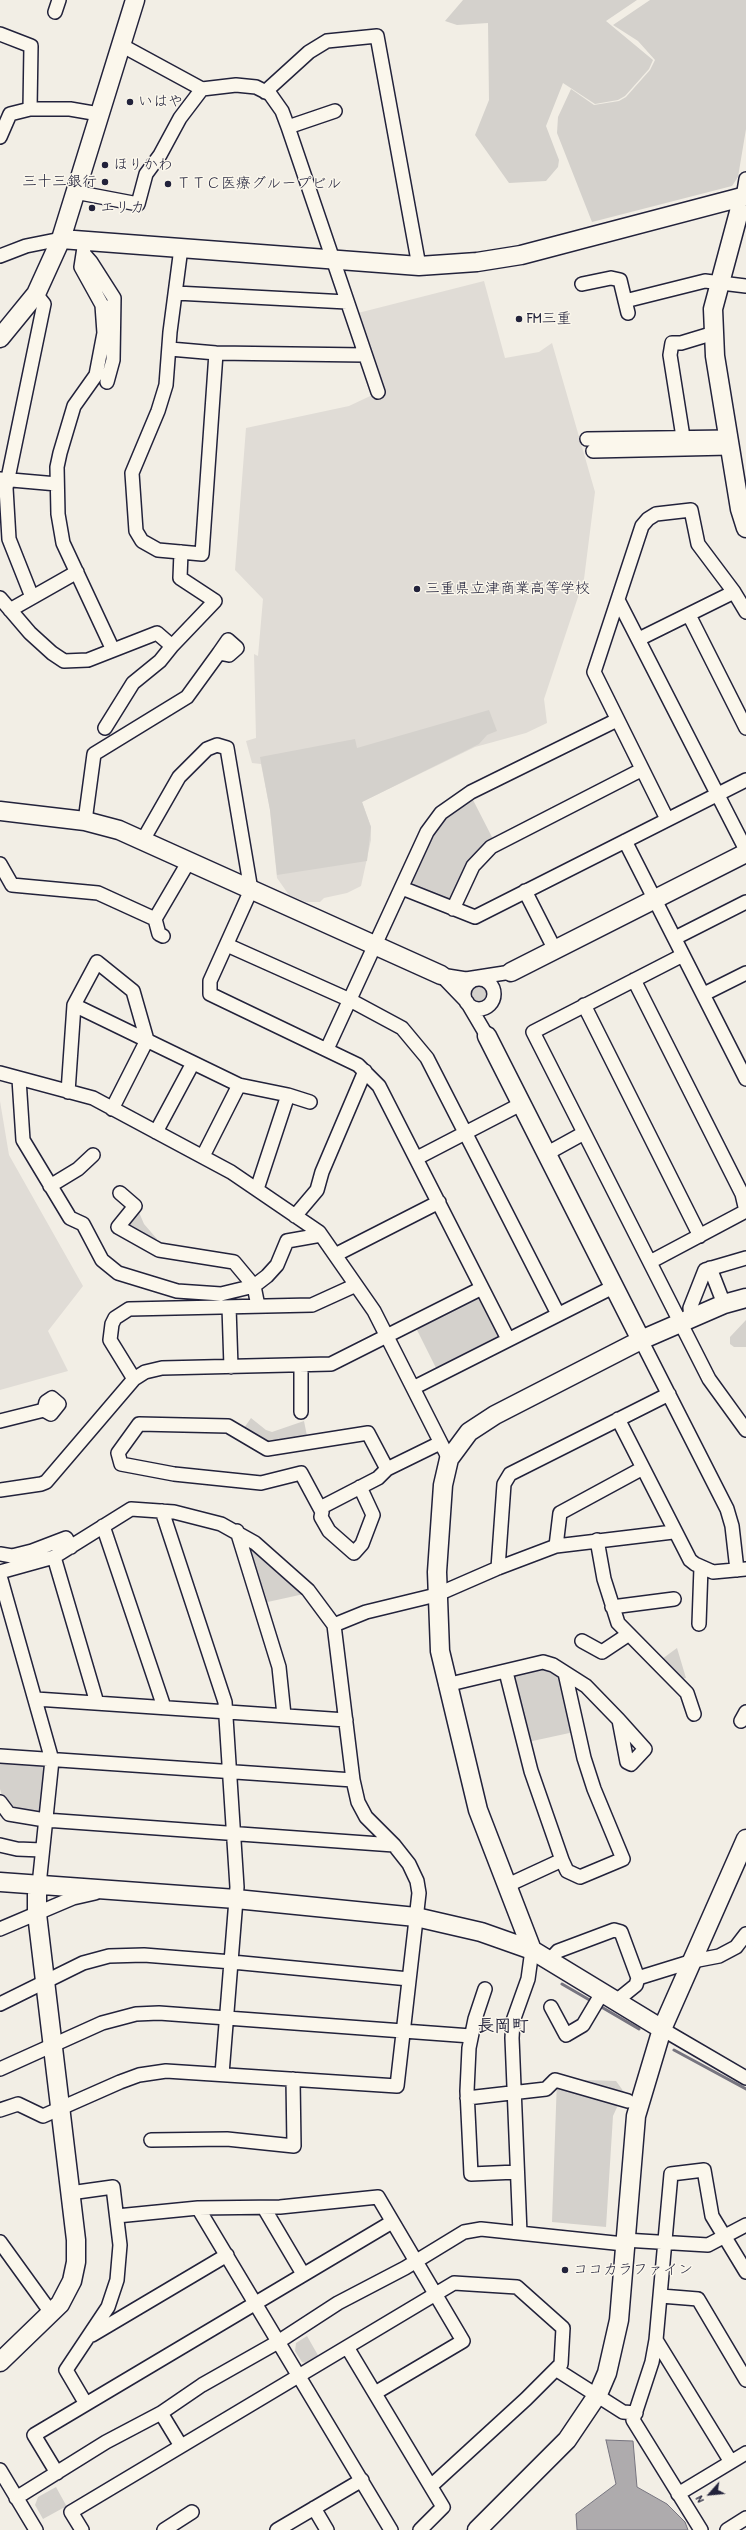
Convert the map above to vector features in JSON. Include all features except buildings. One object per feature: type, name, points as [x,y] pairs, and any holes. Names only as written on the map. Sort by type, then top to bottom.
[{"type":"street","points":[[0,338],[36,294],[61,240],[135,0]]},
{"type":"street","points":[[0,34],[31,46],[30,109]]},
{"type":"street","points":[[265,92],[310,52],[327,41],[377,36],[419,266]]},
{"type":"street","points":[[121,45],[202,89],[236,85],[256,87],[270,94],[282,111],[288,127],[378,392]]},
{"type":"street","points":[[75,192],[138,204],[146,174],[164,150],[180,118],[202,89]]},
{"type":"street","points":[[0,137],[10,114],[30,109],[70,109],[99,114]]},
{"type":"street","points":[[288,127],[335,111]]},
{"type":"street","points":[[746,179],[744,197],[713,309],[714,333],[729,442],[746,528]]},
{"type":"street","points":[[0,256],[26,246],[61,240],[84,248],[181,248],[419,266],[477,262],[521,255],[744,197]]},
{"type":"street","points":[[84,248],[91,262],[114,298],[113,360],[107,382]]},
{"type":"street","points":[[84,248],[81,267],[104,309],[104,333],[96,375],[74,406],[60,453],[57,484],[59,528],[62,543],[113,650]]},
{"type":"street","points":[[181,248],[170,332],[170,349],[164,396],[132,473],[135,524],[142,541],[158,550],[202,554],[216,353]]},
{"type":"street","points":[[582,284],[611,278],[620,280],[626,307],[705,281],[720,281],[746,286]]},
{"type":"street","points":[[176,293],[347,302]]},
{"type":"street","points":[[32,597],[8,539],[3,480],[44,304],[36,294]]},
{"type":"street","points":[[682,438],[670,355],[672,343],[681,343],[714,333]]},
{"type":"street","points":[[170,349],[216,353],[365,355]]},
{"type":"street","points":[[587,439],[682,438],[729,442]]},
{"type":"street","points":[[593,451],[729,442]]},
{"type":"street","points":[[3,480],[57,484]]},
{"type":"street","points":[[667,819],[616,720],[594,672],[642,526],[648,519],[656,514],[691,510],[698,544],[734,592],[746,612]]},
{"type":"street","points":[[105,728],[133,683],[160,661],[172,646],[215,601],[180,578],[181,552]]},
{"type":"street","points":[[10,610],[77,572]]},
{"type":"street","points":[[639,639],[734,592]]},
{"type":"street","points":[[0,598],[41,644],[64,661],[88,660],[157,633],[172,646]]},
{"type":"street","points":[[0,811],[85,821],[143,840],[441,976],[454,978],[477,978],[511,972],[746,852],[618,600]]},
{"type":"street","points":[[690,615],[746,728]]},
{"type":"street","points":[[85,821],[94,754],[187,697],[219,653]]},
{"type":"street","points":[[327,1049],[427,832],[449,805],[616,720]]},
{"type":"street","points":[[143,840],[168,792],[179,776],[207,749],[218,745],[227,748],[251,890],[210,981],[210,994],[358,1065],[379,1086],[508,1339]]},
{"type":"street","points":[[454,909],[473,866],[491,847],[641,770]]},
{"type":"street","points":[[402,888],[475,917],[746,780]]},
{"type":"street","points":[[625,841],[746,1079]]},
{"type":"street","points":[[163,936],[159,934],[155,919],[189,861]]},
{"type":"street","points":[[0,864],[12,885],[98,893],[155,919]]},
{"type":"street","points":[[525,891],[555,950]]},
{"type":"street","points":[[675,938],[746,902]]},
{"type":"street","points":[[227,944],[350,1000],[402,1028],[427,1058],[558,1314]]},
{"type":"street","points":[[683,955],[533,1032],[650,1262],[686,1321],[716,1390],[746,1430]]},
{"type":"street","points":[[68,1092],[74,1005],[97,962],[133,991],[147,1040],[112,1109]]},
{"type":"street","points":[[441,976],[467,1002],[478,1009],[486,1007],[492,1001],[500,986],[511,972]]},
{"type":"street","points":[[704,994],[746,973]]},
{"type":"street","points":[[487,1036],[492,1001],[491,985],[486,981],[477,978],[468,983],[465,989],[467,1002],[487,1036],[727,1510],[742,1569],[713,1572],[701,1567],[684,1553],[618,1419]]},
{"type":"street","points":[[634,980],[744,1188],[746,1211],[650,1262]]},
{"type":"street","points":[[74,1005],[239,1085],[288,1095],[310,1102]]},
{"type":"street","points":[[584,1005],[700,1236]]},
{"type":"street","points":[[156,1132],[192,1063]]},
{"type":"street","points":[[295,1216],[317,1190],[322,1172],[365,1072]]},
{"type":"street","points":[[0,1073],[92,1098],[203,1156],[257,1189],[321,1235],[364,1294],[449,1460]]},
{"type":"street","points":[[19,1079],[23,1140],[70,1218],[83,1224],[102,1260],[118,1273],[177,1291],[221,1294],[254,1286],[277,1265],[287,1241],[321,1235]]},
{"type":"street","points":[[203,1156],[239,1085]]},
{"type":"street","points":[[257,1189],[288,1095]]},
{"type":"street","points":[[417,1158],[521,1104]]},
{"type":"street","points":[[546,1154],[584,1134]]},
{"type":"street","points":[[50,1186],[78,1168],[93,1154]]},
{"type":"street","points":[[120,1193],[136,1206],[118,1227],[159,1250],[234,1262],[254,1286],[258,1306]]},
{"type":"street","points":[[335,1255],[439,1202]]},
{"type":"street","points":[[686,1321],[705,1270],[746,1258]]},
{"type":"street","points":[[710,1268],[724,1304]]},
{"type":"street","points":[[134,1379],[110,1340],[112,1324],[118,1314],[137,1308],[312,1305],[356,1284]]},
{"type":"street","points":[[413,1388],[613,1287]]},
{"type":"street","points":[[0,1490],[46,1482],[134,1379],[156,1368],[301,1366],[335,1364],[482,1288]]},
{"type":"street","points":[[520,2232],[514,2094],[513,2021],[528,1979],[532,1950],[478,1810],[446,1685],[440,1651],[436,1595],[443,1485],[449,1460],[469,1432],[494,1415],[641,1340],[724,1304],[746,1298]]},
{"type":"street","points":[[229,1307],[231,1367]]},
{"type":"street","points":[[301,1366],[301,1412]]},
{"type":"street","points":[[498,1568],[504,1484],[510,1474],[669,1394]]},
{"type":"street","points":[[0,1421],[44,1410]]},
{"type":"street","points":[[360,1488],[373,1515],[362,1544],[354,1553],[329,1531],[321,1517],[320,1508],[301,1473],[261,1483],[174,1474],[121,1464],[118,1453],[139,1424],[228,1426],[267,1449],[368,1433],[386,1469]]},
{"type":"street","points":[[320,1508],[378,1478],[386,1469],[440,1442]]},
{"type":"street","points":[[556,1546],[560,1513],[643,1468]]},
{"type":"street","points":[[0,1572],[54,1557],[131,1509],[162,1511],[221,1524],[237,1531],[265,1551],[308,1590],[334,1625],[353,1780],[363,1813],[409,1864],[418,1881],[416,1916],[397,2086],[166,2071],[139,2075],[43,2116],[18,2104],[0,2110]]},
{"type":"street","points":[[162,1511],[225,1702],[236,1899],[222,2074]]},
{"type":"street","points":[[103,1526],[164,1707]]},
{"type":"street","points":[[237,1531],[279,1666],[284,1715]]},
{"type":"street","points":[[334,1625],[366,1612],[436,1595],[498,1568],[556,1546],[673,1532]]},
{"type":"street","points":[[0,1554],[12,1556],[32,1551],[66,1538],[71,1547]]},
{"type":"street","points":[[597,1540],[612,1607],[618,1623],[686,1693],[694,1714]]},
{"type":"street","points":[[54,1557],[97,1703]]},
{"type":"street","points":[[699,1624],[701,1567]]},
{"type":"street","points":[[0,1576],[52,1760],[38,1885],[37,1914],[70,2193],[76,2262],[68,2291],[52,2314],[19,2341],[0,2362]]},
{"type":"street","points":[[612,1607],[674,1599]]},
{"type":"street","points":[[582,1641],[602,1652],[629,1634]]},
{"type":"street","points":[[446,1685],[544,1662],[586,1686],[619,1720]]},
{"type":"street","points":[[506,1672],[530,1771],[562,1860],[567,1871],[580,1877],[623,1859],[594,1789],[584,1758],[565,1673]]},
{"type":"street","points":[[36,1699],[225,1710],[346,1720]]},
{"type":"street","points":[[0,1756],[353,1780]]},
{"type":"street","points":[[0,1802],[9,1814],[45,1820],[394,1846]]},
{"type":"street","points":[[477,2530],[567,2440],[598,2394],[607,2373],[616,2336],[636,2116],[662,2030],[746,1839]]},
{"type":"street","points":[[0,1845],[17,1849],[42,1850]]},
{"type":"street","points":[[508,1885],[562,1860]]},
{"type":"street","points":[[0,1882],[236,1899],[416,1916],[481,1932],[532,1950],[548,1962],[605,1998],[746,2078]]},
{"type":"street","points":[[0,1929],[73,1898],[109,1890]]},
{"type":"street","points":[[548,1962],[558,1951],[614,1930],[621,1932],[638,1978],[636,1985],[605,1998],[592,2010],[583,2025],[566,2035],[551,2007]]},
{"type":"street","points":[[638,1978],[693,1961],[719,1956],[736,1947],[746,1934]]},
{"type":"street","points":[[0,2004],[84,1963],[110,1956],[144,1955],[232,1962],[408,1980]]},
{"type":"street","points":[[485,1989],[471,2036],[467,2098],[471,2174],[517,2172]]},
{"type":"street","points":[[0,2069],[52,2044],[110,2020],[136,2014],[227,2018],[471,2036]]},
{"type":"street","points":[[151,2140],[227,2139],[294,2146],[293,2079]]},
{"type":"street","points":[[467,2098],[514,2094],[546,2089],[555,2080],[628,2102]]},
{"type":"street","points":[[701,2530],[633,2420],[652,2362],[656,2340],[661,2296],[670,2174],[704,2170],[710,2208],[725,2238],[746,2272]]},
{"type":"street","points":[[70,2193],[113,2187],[120,2245],[117,2280],[108,2307],[66,2370],[86,2404]]},
{"type":"street","points":[[117,2216],[198,2208],[264,2208],[378,2197],[463,2341],[374,2392]]},
{"type":"street","points":[[198,2208],[391,2530]]},
{"type":"street","points":[[264,2208],[304,2274]]},
{"type":"street","points":[[57,2473],[34,2435],[392,2222]]},
{"type":"street","points":[[16,2498],[106,2442],[161,2413],[202,2385],[278,2342],[338,2303],[416,2261],[456,2236],[472,2230],[520,2232],[624,2242],[665,2241],[708,2245],[725,2238],[746,2225]]},
{"type":"street","points":[[0,2242],[52,2314]]},
{"type":"street","points":[[90,2336],[227,2255]]},
{"type":"street","points":[[82,2530],[71,2512],[454,2283],[517,2287],[563,2328],[561,2364],[557,2370],[431,2486]]},
{"type":"street","points":[[661,2296],[698,2299],[746,2380]]},
{"type":"street","points":[[656,2340],[730,2462]]},
{"type":"street","points":[[347,2347],[443,2507],[420,2530]]},
{"type":"street","points":[[557,2370],[598,2394],[623,2412],[636,2413]]},
{"type":"street","points":[[161,2413],[181,2446]]},
{"type":"street","points":[[678,2494],[746,2453]]},
{"type":"street","points":[[0,2470],[36,2530]]},
{"type":"street","points":[[277,2530],[362,2480]]},
{"type":"street","points":[[314,2508],[327,2530]]},
{"type":"street","points":[[164,2530],[192,2512]]},
{"type":"street","points":[[727,2530],[746,2518]]},
{"type":"shaded area","points":[[463,0],[637,0],[606,21],[653,60],[649,69],[625,96],[618,100],[595,104],[563,83],[546,126],[559,160],[558,167],[546,181],[509,183],[475,135],[489,100],[488,23],[457,25],[445,21]]},
{"type":"shaded area","points":[[650,0],[746,0],[746,129],[738,177],[732,186],[592,222],[557,133],[558,117],[571,89],[594,105],[619,101],[626,97],[650,70],[655,60],[638,41],[613,25]]},
{"type":"shaded area","name":"三重県立津商業高等学校","points":[[484,281],[505,358],[539,352],[552,343],[595,492],[584,579],[544,699],[547,723],[526,733],[475,747],[362,802],[371,827],[371,840],[361,886],[347,893],[324,898],[320,902],[306,902],[289,895],[277,878],[270,810],[261,764],[252,763],[246,741],[256,738],[254,654],[258,656],[263,599],[235,570],[246,428],[349,406],[383,390],[358,313]]},
{"type":"shaded area","points":[[489,710],[497,731],[487,735],[479,744],[362,802],[371,827],[367,861],[277,875],[270,810],[260,757],[355,739],[357,748]]},
{"type":"shaded area","points":[[472,798],[493,839],[450,899],[448,900],[416,888],[412,881],[412,875],[433,829],[440,821]]},
{"type":"shaded area","points":[[476,985],[482,985],[487,990],[485,999],[482,1001],[476,1001],[471,996],[471,990]]},
{"type":"shaded area","points":[[0,1101],[9,1155],[83,1286],[48,1331],[68,1371],[0,1390]]},
{"type":"shaded area","points":[[138,1210],[144,1224],[157,1239],[154,1241],[126,1225]]},
{"type":"shaded area","points":[[475,1298],[481,1299],[499,1334],[498,1338],[437,1370],[416,1328]]},
{"type":"shaded area","points":[[746,1320],[746,1347],[734,1347],[730,1344],[730,1337]]},
{"type":"shaded area","points":[[251,1418],[266,1430],[272,1432],[304,1421],[307,1436],[266,1443],[244,1428]]},
{"type":"shaded area","points":[[250,1545],[304,1594],[263,1603],[246,1549]]},
{"type":"shaded area","points":[[677,1648],[686,1678],[680,1679],[662,1659]]},
{"type":"shaded area","points":[[544,1667],[555,1672],[561,1682],[574,1732],[528,1742],[514,1679],[515,1675]]},
{"type":"shaded area","points":[[0,1760],[42,1763],[46,1766],[42,1812],[37,1815],[17,1813],[3,1799],[0,1789]]},
{"type":"shaded area","points":[[557,2079],[616,2081],[624,2092],[613,2116],[606,2227],[552,2222]]},
{"type":"shaded area","points":[[307,2336],[319,2357],[309,2364],[302,2362],[295,2351],[296,2343]]},
{"type":"shaded area","points":[[606,2440],[633,2441],[637,2487],[667,2504],[685,2522],[688,2530],[577,2530],[576,2514],[616,2484]]},
{"type":"shaded area","points":[[56,2487],[67,2507],[64,2510],[63,2508],[43,2519],[35,2505],[38,2497]]},
{"type":"waterway","points":[[562,1984],[593,2002]]},
{"type":"waterway","points":[[598,2005],[639,2029]]},
{"type":"waterway","points":[[674,2050],[746,2089]]},
{"type":"place","name":"いはや","points":[[130,102]]},
{"type":"place","name":"ほりかわ","points":[[105,165]]},
{"type":"place","name":"三十三銀行","points":[[105,182]]},
{"type":"place","name":"ＴＴＣ医療グループビル","points":[[168,184]]},
{"type":"place","name":"エリカ","points":[[92,208]]},
{"type":"place","name":"FM三重","points":[[519,319]]},
{"type":"place","name":"三重県立津商業高等学校","points":[[417,589]]},
{"type":"place","name":"ココカラファイン","points":[[565,2270]]},
{"type":"district","name":"長岡町","points":[[503,2026]]}]
